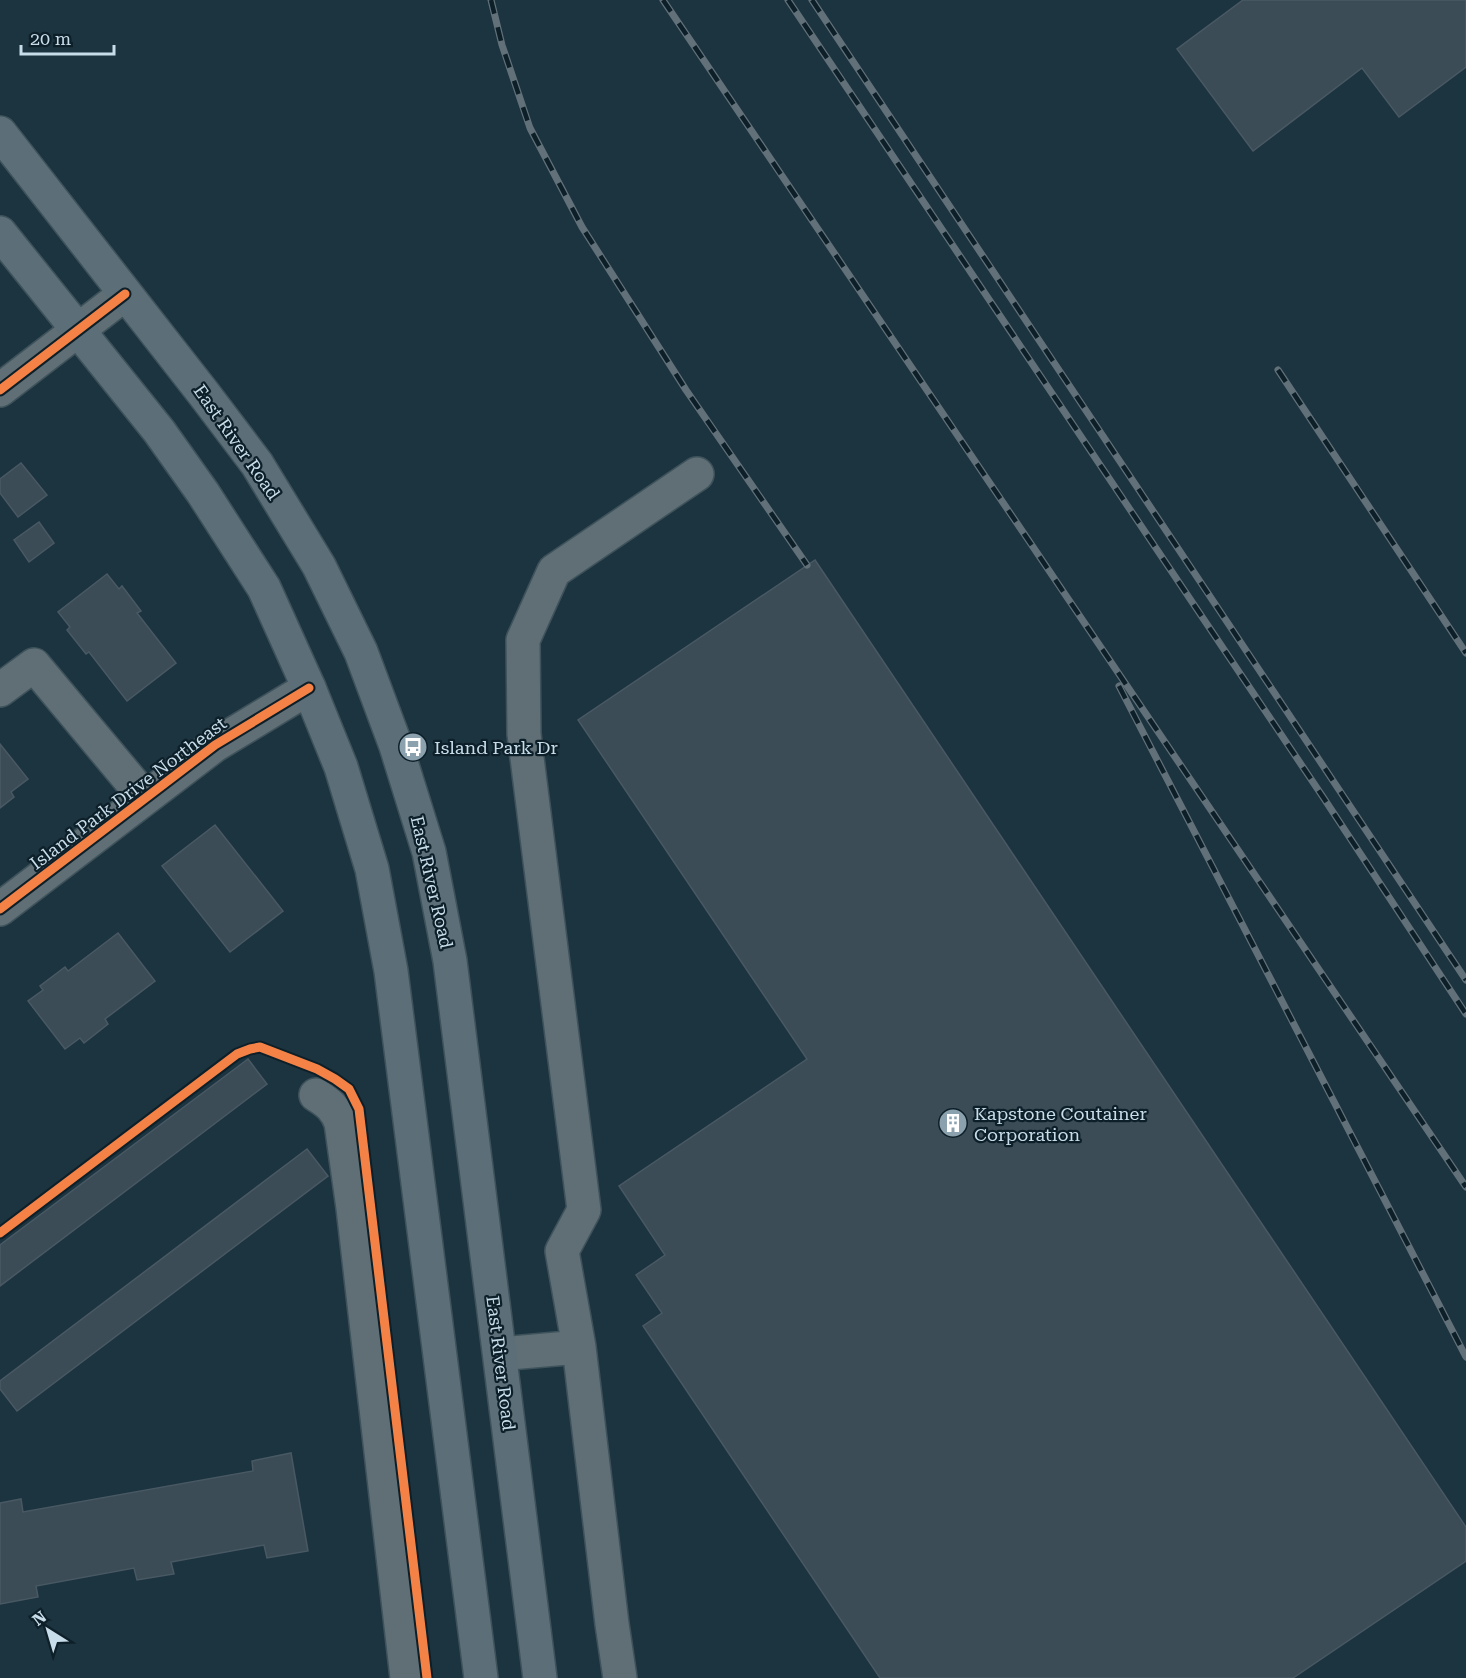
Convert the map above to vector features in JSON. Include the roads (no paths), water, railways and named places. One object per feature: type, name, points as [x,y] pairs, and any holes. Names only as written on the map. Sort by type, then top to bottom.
[{"type":"main road","name":"East River Road","points":[[0,133],[257,464],[319,566],[361,652],[396,746],[429,852],[450,961],[540,1678]]},
{"type":"main road","points":[[0,233],[159,431],[203,493],[264,588],[309,688],[340,767],[372,869],[389,960],[481,1678]]},
{"type":"street","points":[[0,390],[125,294]]},
{"type":"street","points":[[620,1678],[579,1347],[562,1251],[584,1210],[524,734],[524,640],[554,571],[697,474]]},
{"type":"street","points":[[0,690],[34,665],[145,798]]},
{"type":"street","name":"Island Park Drive Northeast","points":[[0,909],[215,745],[309,688]]},
{"type":"street","points":[[316,1095],[336,1111],[341,1123],[353,1208],[407,1678]]},
{"type":"street","points":[[500,1354],[579,1347]]},
{"type":"railway","points":[[491,0],[502,45],[530,128],[582,227],[686,390],[807,565]]},
{"type":"railway","points":[[663,0],[1466,1187]]},
{"type":"railway","points":[[788,0],[1466,1014]]},
{"type":"railway","points":[[812,0],[1466,980]]},
{"type":"railway","points":[[1278,370],[1466,653]]},
{"type":"railway","points":[[1119,686],[1466,1357]]},
{"type":"place","name":"Island Park Dr","points":[[413,747]]},
{"type":"place","name":"Kapstone Coutainer Corporation","points":[[953,1123]]}]
